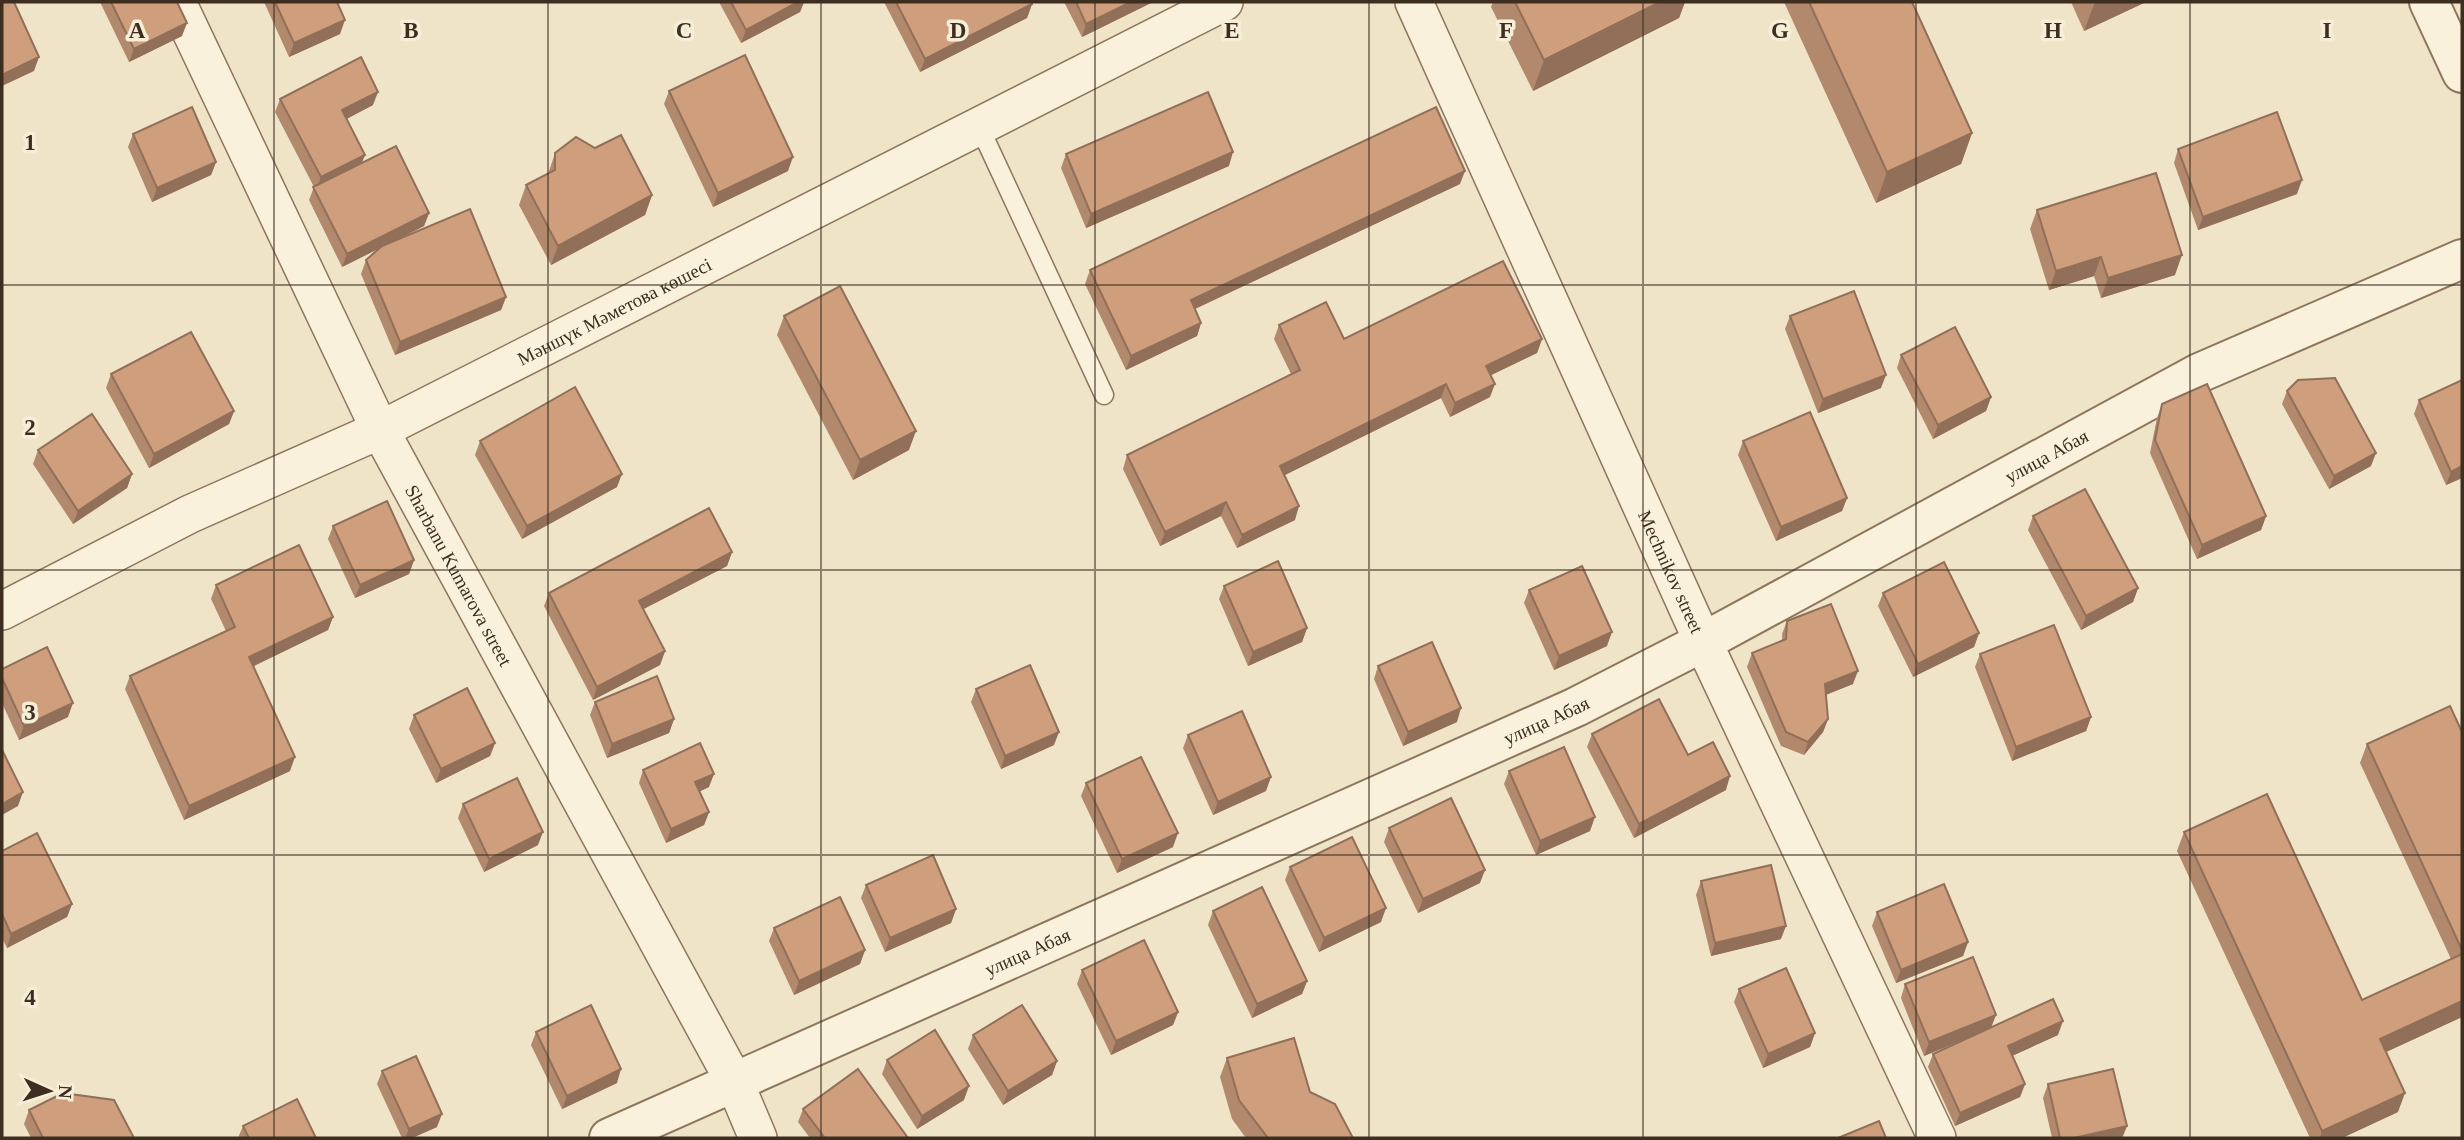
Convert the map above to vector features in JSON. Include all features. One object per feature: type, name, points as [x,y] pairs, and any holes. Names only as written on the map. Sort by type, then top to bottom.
[{"type":"street","name":"Sharbanu Kumarova street","points":[[177,2],[380,430],[734,1081],[758,1138]]},
{"type":"street","name":"Мәншүк Мәметова көшесі","points":[[2,611],[190,514],[380,430],[1224,2]]},
{"type":"street","name":"Mechnikov street","points":[[1414,2],[1703,642],[1937,1138]]},
{"type":"street","points":[[2429,2],[2462,72]]},
{"type":"street","name":"улица Абая","points":[[609,1138],[1576,707],[1703,642],[2199,373],[2462,259]]},
{"type":"lane","points":[[979,126],[1104,395]]},
{"type":"building","points":[[14,2],[39,57],[2,75],[2,3]]},
{"type":"building","points":[[111,2],[177,2],[187,23],[134,49]]},
{"type":"building","points":[[275,2],[337,2],[345,20],[294,43]]},
{"type":"building","points":[[731,2],[798,2],[746,30]]},
{"type":"building","points":[[896,2],[1031,2],[1032,4],[925,59]]},
{"type":"building","points":[[1076,2],[1131,2],[1086,24]]},
{"type":"building","points":[[1515,2],[1660,2],[1544,60]]},
{"type":"building","points":[[1809,2],[1912,2],[1972,133],[1887,172]]},
{"type":"building","points":[[745,55],[793,157],[718,193],[669,91]]},
{"type":"building","points":[[361,57],[378,92],[342,110],[365,155],[321,177],[280,99]]},
{"type":"building","points":[[1208,92],[1233,152],[1091,214],[1066,154]]},
{"type":"building","points":[[192,107],[216,162],[157,188],[133,134]]},
{"type":"building","points":[[1436,107],[1465,171],[1191,300],[1201,323],[1131,356],[1090,270]]},
{"type":"building","points":[[2277,112],[2302,180],[2203,217],[2178,149]]},
{"type":"building","points":[[621,135],[652,195],[558,246],[526,185],[555,170],[555,153],[576,137],[595,148]]},
{"type":"building","points":[[396,146],[429,213],[347,254],[313,187]]},
{"type":"building","points":[[2156,173],[2182,255],[2108,278],[2101,257],[2056,271],[2037,210]]},
{"type":"building","points":[[470,209],[506,297],[400,342],[366,260],[382,246]]},
{"type":"building","points":[[1503,261],[1542,339],[1486,366],[1495,384],[1455,403],[1446,384],[1280,466],[1299,506],[1242,535],[1226,502],[1165,532],[1127,455],[1300,370],[1279,325],[1326,302],[1344,339]]},
{"type":"building","points":[[840,286],[916,431],[860,460],[784,316]]},
{"type":"building","points":[[1854,291],[1886,375],[1823,399],[1790,316]]},
{"type":"building","points":[[1955,327],[1991,397],[1938,425],[1901,355]]},
{"type":"building","points":[[191,332],[234,411],[154,454],[111,374]]},
{"type":"building","points":[[2335,378],[2376,453],[2334,476],[2287,391],[2298,380]]},
{"type":"building","points":[[2462,380],[2462,466],[2451,472],[2419,400]]},
{"type":"building","points":[[2207,384],[2266,516],[2202,545],[2155,440],[2162,404]]},
{"type":"building","points":[[575,387],[622,474],[527,526],[480,441]]},
{"type":"building","points":[[1810,412],[1847,498],[1781,527],[1743,441]]},
{"type":"building","points":[[92,414],[132,474],[78,511],[38,450]]},
{"type":"building","points":[[2085,489],[2138,588],[2086,616],[2033,516]]},
{"type":"building","points":[[387,501],[414,560],[360,585],[333,526]]},
{"type":"building","points":[[709,508],[732,552],[639,601],[665,651],[597,687],[549,593]]},
{"type":"building","points":[[299,545],[333,617],[249,657],[295,757],[189,806],[130,676],[235,627],[216,585]]},
{"type":"building","points":[[1278,561],[1307,628],[1253,652],[1224,586]]},
{"type":"building","points":[[1944,562],[1979,633],[1918,664],[1883,593]]},
{"type":"building","points":[[1582,566],[1612,632],[1559,656],[1529,590]]},
{"type":"building","points":[[1831,604],[1858,671],[1825,684],[1828,719],[1808,742],[1786,732],[1752,653],[1786,639],[1787,621]]},
{"type":"building","points":[[2054,625],[2091,717],[2016,747],[1980,654]]},
{"type":"building","points":[[1432,642],[1461,708],[1408,732],[1378,666]]},
{"type":"building","points":[[47,647],[73,703],[24,726],[2,678],[2,669]]},
{"type":"building","points":[[1030,665],[1059,732],[1005,756],[976,689]]},
{"type":"building","points":[[657,676],[674,719],[612,744],[595,702]]},
{"type":"building","points":[[467,688],[495,743],[441,769],[414,715]]},
{"type":"building","points":[[1659,699],[1688,755],[1713,742],[1730,776],[1639,824],[1592,734]]},
{"type":"building","points":[[2450,706],[2462,732],[2462,950],[2367,744]]},
{"type":"building","points":[[1242,711],[1271,777],[1218,802],[1188,735]]},
{"type":"building","points":[[700,743],[714,774],[695,782],[709,812],[671,829],[643,770]]},
{"type":"building","points":[[1564,747],[1595,817],[1540,841],[1509,771]]},
{"type":"building","points":[[2,750],[23,792],[2,804]]},
{"type":"building","points":[[1141,757],[1178,833],[1122,859],[1086,783]]},
{"type":"building","points":[[517,778],[543,832],[489,859],[463,804]]},
{"type":"building","points":[[2267,794],[2362,1000],[2462,954],[2462,1001],[2380,1039],[2405,1093],[2322,1131],[2184,832]]},
{"type":"building","points":[[1451,798],[1485,870],[1423,899],[1389,828]]},
{"type":"building","points":[[37,833],[72,904],[11,934],[2,914],[2,851]]},
{"type":"building","points":[[1352,837],[1386,908],[1324,938],[1290,867]]},
{"type":"building","points":[[933,855],[956,909],[890,938],[866,885]]},
{"type":"building","points":[[1771,865],[1786,926],[1715,943],[1701,881]]},
{"type":"building","points":[[1944,884],[1968,942],[1901,970],[1877,912]]},
{"type":"building","points":[[1262,887],[1307,981],[1257,1004],[1213,911]]},
{"type":"building","points":[[840,897],[865,950],[799,981],[774,928]]},
{"type":"building","points":[[1144,940],[1178,1012],[1116,1041],[1082,970]]},
{"type":"building","points":[[1973,957],[1996,1015],[1929,1042],[1905,984]]},
{"type":"building","points":[[1786,968],[1815,1033],[1768,1054],[1739,989]]},
{"type":"building","points":[[2053,999],[2063,1021],[2008,1046],[2025,1084],[1960,1113],[1933,1054]]},
{"type":"building","points":[[591,1005],[621,1069],[567,1096],[536,1032]]},
{"type":"building","points":[[1022,1005],[1057,1061],[1008,1091],[973,1035]]},
{"type":"building","points":[[935,1030],[969,1086],[922,1116],[887,1060]]},
{"type":"building","points":[[1294,1038],[1310,1092],[1335,1104],[1353,1138],[1268,1138],[1239,1100],[1227,1058]]},
{"type":"building","points":[[416,1056],[442,1114],[409,1129],[382,1071]]},
{"type":"building","points":[[858,1069],[908,1138],[825,1138],[803,1109]]},
{"type":"building","points":[[2113,1069],[2127,1126],[2074,1138],[2060,1138],[2048,1084]]},
{"type":"building","points":[[63,1093],[114,1100],[134,1138],[43,1138],[29,1110]]},
{"type":"building","points":[[297,1099],[316,1138],[249,1138],[243,1126]]},
{"type":"building","points":[[1879,1121],[1886,1138],[1838,1138]]}]
